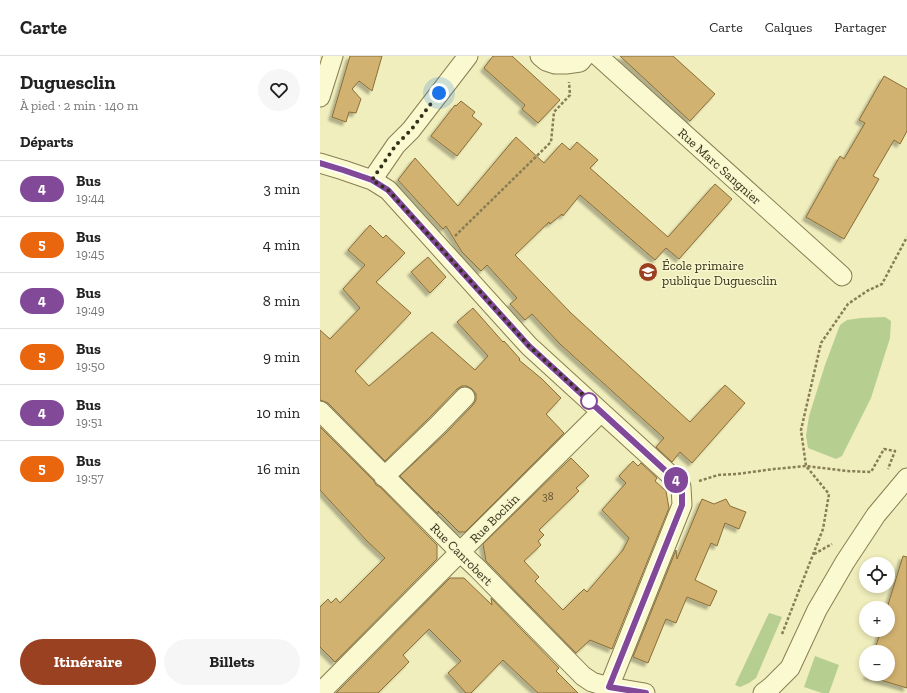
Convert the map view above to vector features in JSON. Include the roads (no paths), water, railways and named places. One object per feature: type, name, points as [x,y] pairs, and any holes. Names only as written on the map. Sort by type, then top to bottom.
[{"type":"street","points":[[320,97],[333,56]]},
{"type":"street","points":[[372,180],[396,145],[411,130],[468,56]]},
{"type":"street","points":[[540,56],[546,61],[555,64],[580,62],[585,56]]},
{"type":"street","name":"Rue Marc Sangnier","points":[[598,56],[842,276]]},
{"type":"street","points":[[320,163],[372,180],[388,190],[529,346],[682,487],[682,505],[608,690]]},
{"type":"street","points":[[384,477],[465,397]]},
{"type":"street","name":"Rue Canrobert","points":[[320,411],[384,477],[478,568],[583,676],[608,690],[645,693]]},
{"type":"street","name":"Rue Bochin","points":[[320,693],[601,412]]},
{"type":"street","points":[[762,693],[772,686],[790,668],[817,610],[845,562],[876,515],[907,478]]},
{"type":"place","name":"École primaire publique Duguesclin","points":[[648,272]]}]
